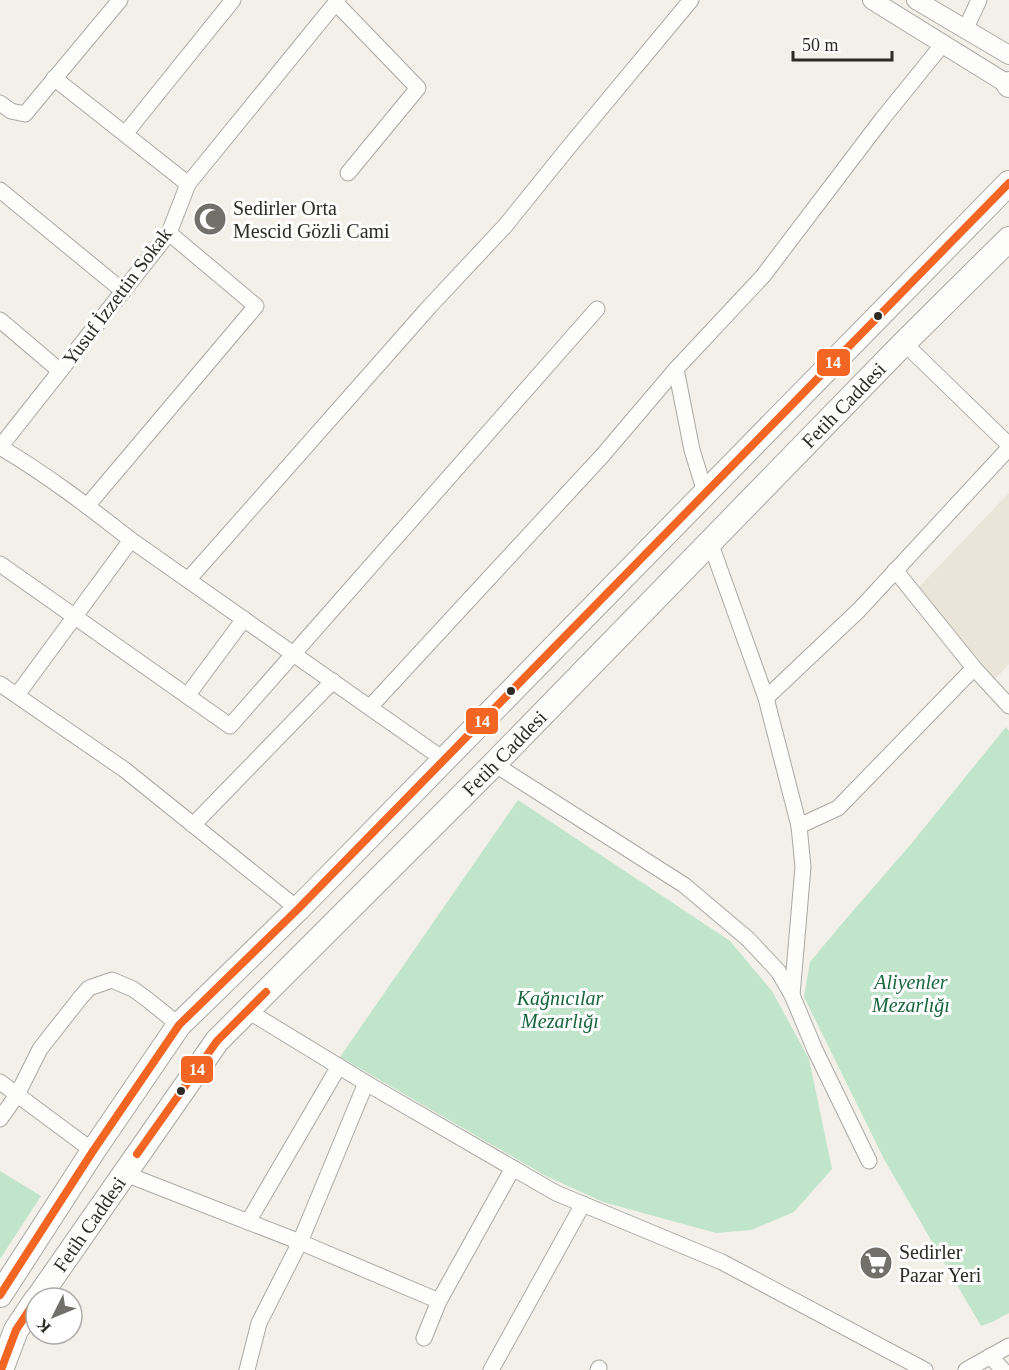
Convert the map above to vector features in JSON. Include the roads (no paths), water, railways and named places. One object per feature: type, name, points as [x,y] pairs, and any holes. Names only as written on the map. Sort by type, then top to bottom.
[{"type":"main road","name":"Fetih Caddesi","points":[[0,1295],[93,1151],[179,1025],[298,909],[1009,182]]},
{"type":"main road","name":"Fetih Caddesi","points":[[46,1286],[123,1173],[218,1041],[494,764],[1007,240]]},
{"type":"main road","name":"Fetih Caddesi","points":[[1,1370],[16,1330],[24,1318]]},
{"type":"street","points":[[125,134],[232,0]]},
{"type":"street","points":[[188,580],[505,226],[691,0]]},
{"type":"street","points":[[872,0],[1009,85]]},
{"type":"street","points":[[916,0],[1009,55]]},
{"type":"street","points":[[965,30],[979,0]]},
{"type":"street","points":[[337,1],[418,88],[348,173]]},
{"type":"street","name":"Yusuf İzzettin Sokak","points":[[0,447],[169,233],[188,184],[337,1]]},
{"type":"street","points":[[0,103],[11,111],[24,114],[116,2]]},
{"type":"street","points":[[370,707],[602,456],[676,369],[763,276],[883,118],[943,45]]},
{"type":"street","points":[[54,78],[188,184]]},
{"type":"street","points":[[0,190],[123,291]]},
{"type":"street","points":[[87,506],[256,306],[169,233]]},
{"type":"street","points":[[0,564],[230,726],[597,309]]},
{"type":"street","points":[[0,320],[60,371]]},
{"type":"street","points":[[766,698],[859,610],[1009,446],[904,343]]},
{"type":"street","points":[[676,369],[692,450],[705,492]]},
{"type":"street","points":[[0,447],[22,460],[131,540],[443,759]]},
{"type":"street","points":[[17,695],[131,540]]},
{"type":"street","points":[[710,542],[766,698],[799,826],[803,867],[792,995]]},
{"type":"street","points":[[895,570],[974,668],[1009,706]]},
{"type":"street","points":[[187,696],[244,619]]},
{"type":"street","points":[[799,826],[838,808],[974,668]]},
{"type":"street","points":[[193,825],[333,681]]},
{"type":"street","points":[[0,684],[125,770],[298,909]]},
{"type":"street","points":[[494,764],[684,885],[748,939],[778,970],[792,995],[815,1050],[869,1161]]},
{"type":"street","points":[[0,1119],[17,1095],[40,1049],[89,988],[112,980],[133,989],[179,1025]]},
{"type":"street","points":[[248,1011],[366,1083],[556,1193],[722,1262],[925,1370]]},
{"type":"street","points":[[248,1222],[339,1066]]},
{"type":"street","points":[[0,1082],[93,1151]]},
{"type":"street","points":[[247,1370],[259,1323],[300,1242],[366,1083]]},
{"type":"street","points":[[424,1338],[439,1301],[513,1168]]},
{"type":"street","points":[[123,1173],[300,1242],[439,1301]]},
{"type":"street","points":[[491,1370],[583,1204]]},
{"type":"street","points":[[966,1370],[1009,1346]]},
{"type":"street","points":[[990,1356],[1003,1370]]},
{"type":"place","name":"Sedirler Orta Mescid Gözli Cami","points":[[210,219]]},
{"type":"place","name":"Sedirler Pazar Yeri","points":[[876,1263]]},
{"type":"park label","name":"Aliyenler Mezarlığı","points":[[911,994]]},
{"type":"park label","name":"Kağnıcılar Mezarlığı","points":[[560,1010]]}]
